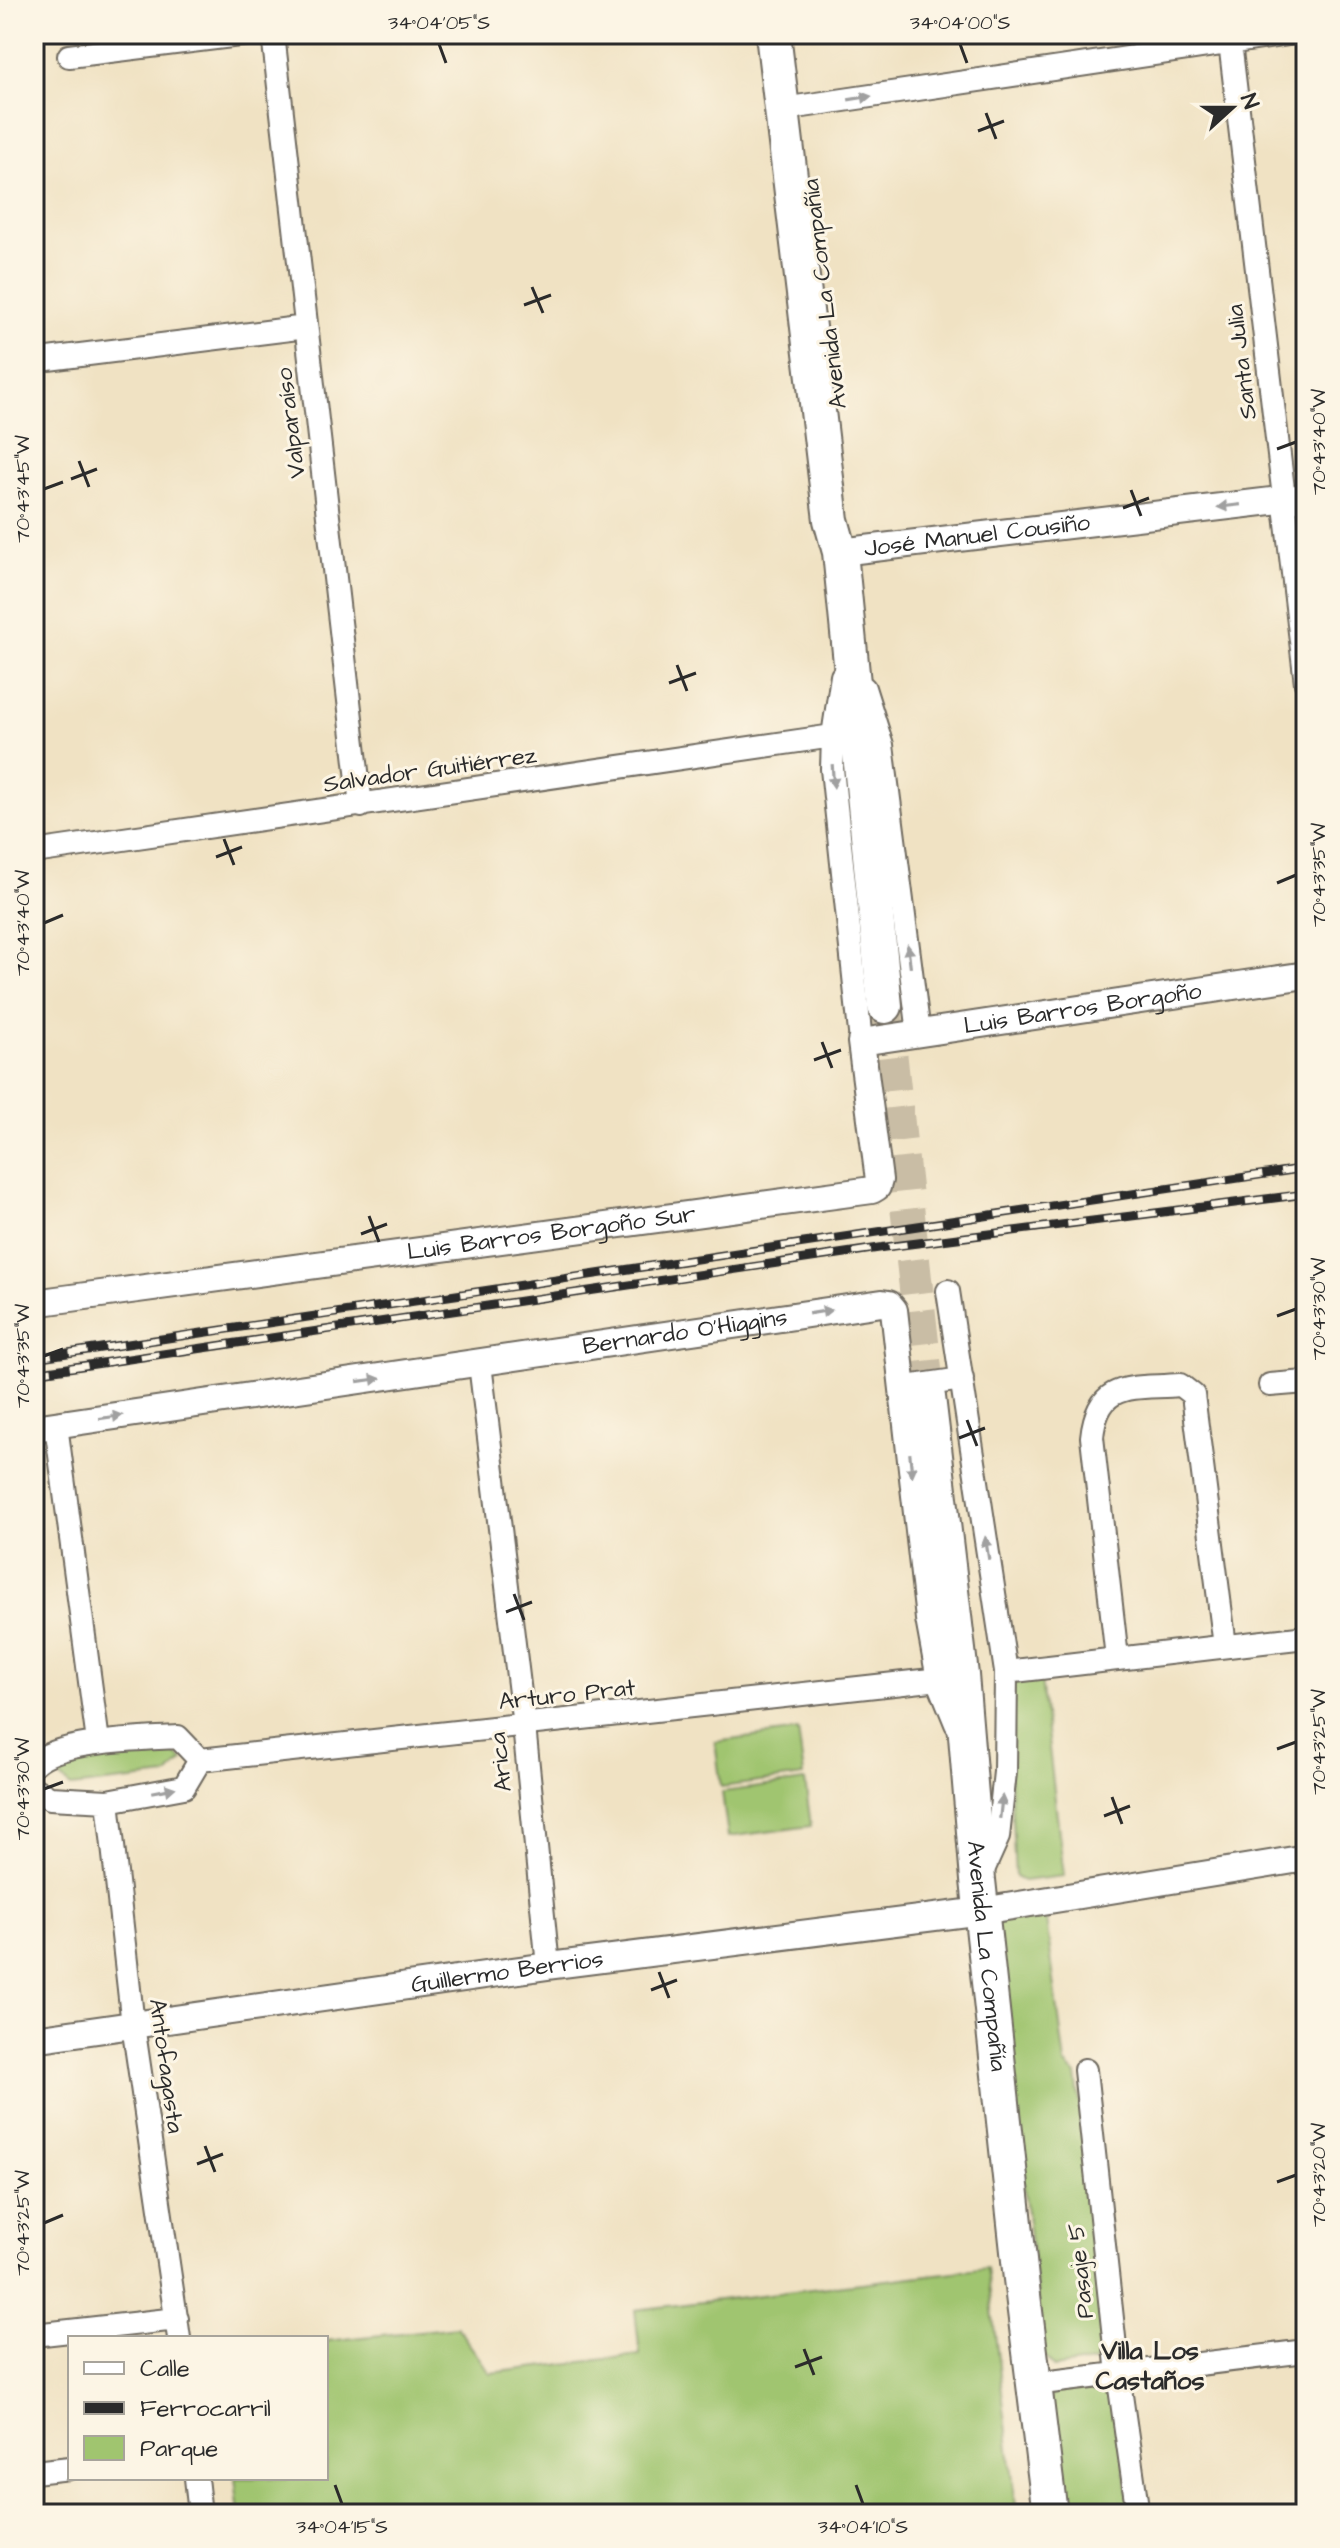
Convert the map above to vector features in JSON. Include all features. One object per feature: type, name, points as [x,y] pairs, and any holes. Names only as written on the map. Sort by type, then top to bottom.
[{"type":"main road","name":"Avenida La Compañía","points":[[773,34],[793,108]]},
{"type":"main road","name":"Avenida La Compañía","points":[[794,34],[793,108],[831,520],[840,552],[885,1006]]},
{"type":"main road","name":"Avenida La Compañía","points":[[915,1392],[961,1675],[980,1896],[1050,2514]]},
{"type":"street","points":[[69,56],[248,34]]},
{"type":"street","name":"Valparaíso","points":[[273,34],[361,806]]},
{"type":"street","points":[[793,108],[1229,38],[1289,34]]},
{"type":"street","name":"Santa Julia","points":[[1229,38],[1295,498],[1306,683]]},
{"type":"street","points":[[48,359],[306,327]]},
{"type":"street","name":"José Manuel Cousiño","points":[[840,552],[1295,498]]},
{"type":"street","points":[[848,643],[833,736],[832,769],[861,1042]]},
{"type":"street","points":[[848,643],[882,745],[919,1033]]},
{"type":"street","name":"Salvador Guitiérrez","points":[[34,852],[833,736]]},
{"type":"street","name":"Luis Barros Borgoño","points":[[861,1042],[1306,975]]},
{"type":"street","name":"Luis Barros Borgoño Sur","points":[[34,1303],[872,1190],[879,1180],[861,1042]]},
{"type":"street","points":[[948,1291],[1006,1672],[1005,1772],[998,1837],[980,1896]]},
{"type":"street","name":"Bernardo O'Higgins","points":[[45,1426],[889,1304],[894,1310],[915,1392],[929,1619],[940,1679],[966,1744]]},
{"type":"street","name":"Arica","points":[[480,1364],[524,1726],[548,1966]]},
{"type":"street","points":[[915,1392],[962,1379]]},
{"type":"street","points":[[1270,1385],[1306,1382]]},
{"type":"street","points":[[1117,1658],[1092,1437],[1097,1410],[1110,1395],[1121,1391],[1180,1385],[1193,1395],[1225,1646]]},
{"type":"street","points":[[45,1426],[98,1742]]},
{"type":"street","points":[[1006,1672],[1306,1637]]},
{"type":"street","name":"Arturo Prat","points":[[200,1760],[940,1679]]},
{"type":"street","points":[[34,1764],[41,1757],[98,1742],[178,1737],[200,1760],[184,1787],[108,1801],[50,1798],[34,1789]]},
{"type":"street","name":"Antofagasta","points":[[108,1801],[133,2025],[178,2328]]},
{"type":"street","name":"Guillermo Berrios","points":[[34,2039],[548,1966],[980,1896],[1306,1858]]},
{"type":"street","name":"Pasaje 5","points":[[1085,2070],[1118,2374],[1138,2514]]},
{"type":"street","points":[[34,2335],[178,2328]]},
{"type":"street","points":[[1034,2384],[1306,2351]]},
{"type":"street","points":[[34,2472],[68,2468]]},
{"type":"street","points":[[196,2480],[200,2514]]},
{"type":"green space","points":[[1041,1680],[1064,1876],[1023,1881],[1015,1877],[1010,1776],[1013,1683]]},
{"type":"green space","points":[[798,1731],[804,1776],[721,1787],[715,1742]]},
{"type":"green space","points":[[169,1749],[183,1760],[167,1776],[71,1787],[54,1773],[70,1761]]},
{"type":"green space","points":[[805,1781],[811,1826],[728,1837],[722,1792]]},
{"type":"green space","points":[[1045,1912],[1065,2064],[1076,2075],[1111,2359],[1054,2368],[1044,2355],[992,1920]]},
{"type":"green space","points":[[987,2268],[1017,2514],[239,2514],[235,2480],[328,2480],[328,2341],[457,2327],[490,2373],[640,2355],[635,2310]]},
{"type":"green space","points":[[1113,2378],[1131,2514],[1059,2514],[1045,2402],[1061,2385]]},
{"type":"tunnel","points":[[885,1006],[928,1397]]},
{"type":"railway","points":[[34,1358],[1306,1168]]},
{"type":"railway","points":[[34,1373],[886,1247],[1306,1194]]},
{"type":"district","name":"Villa Los Castaños","points":[[1150,2366]]}]
